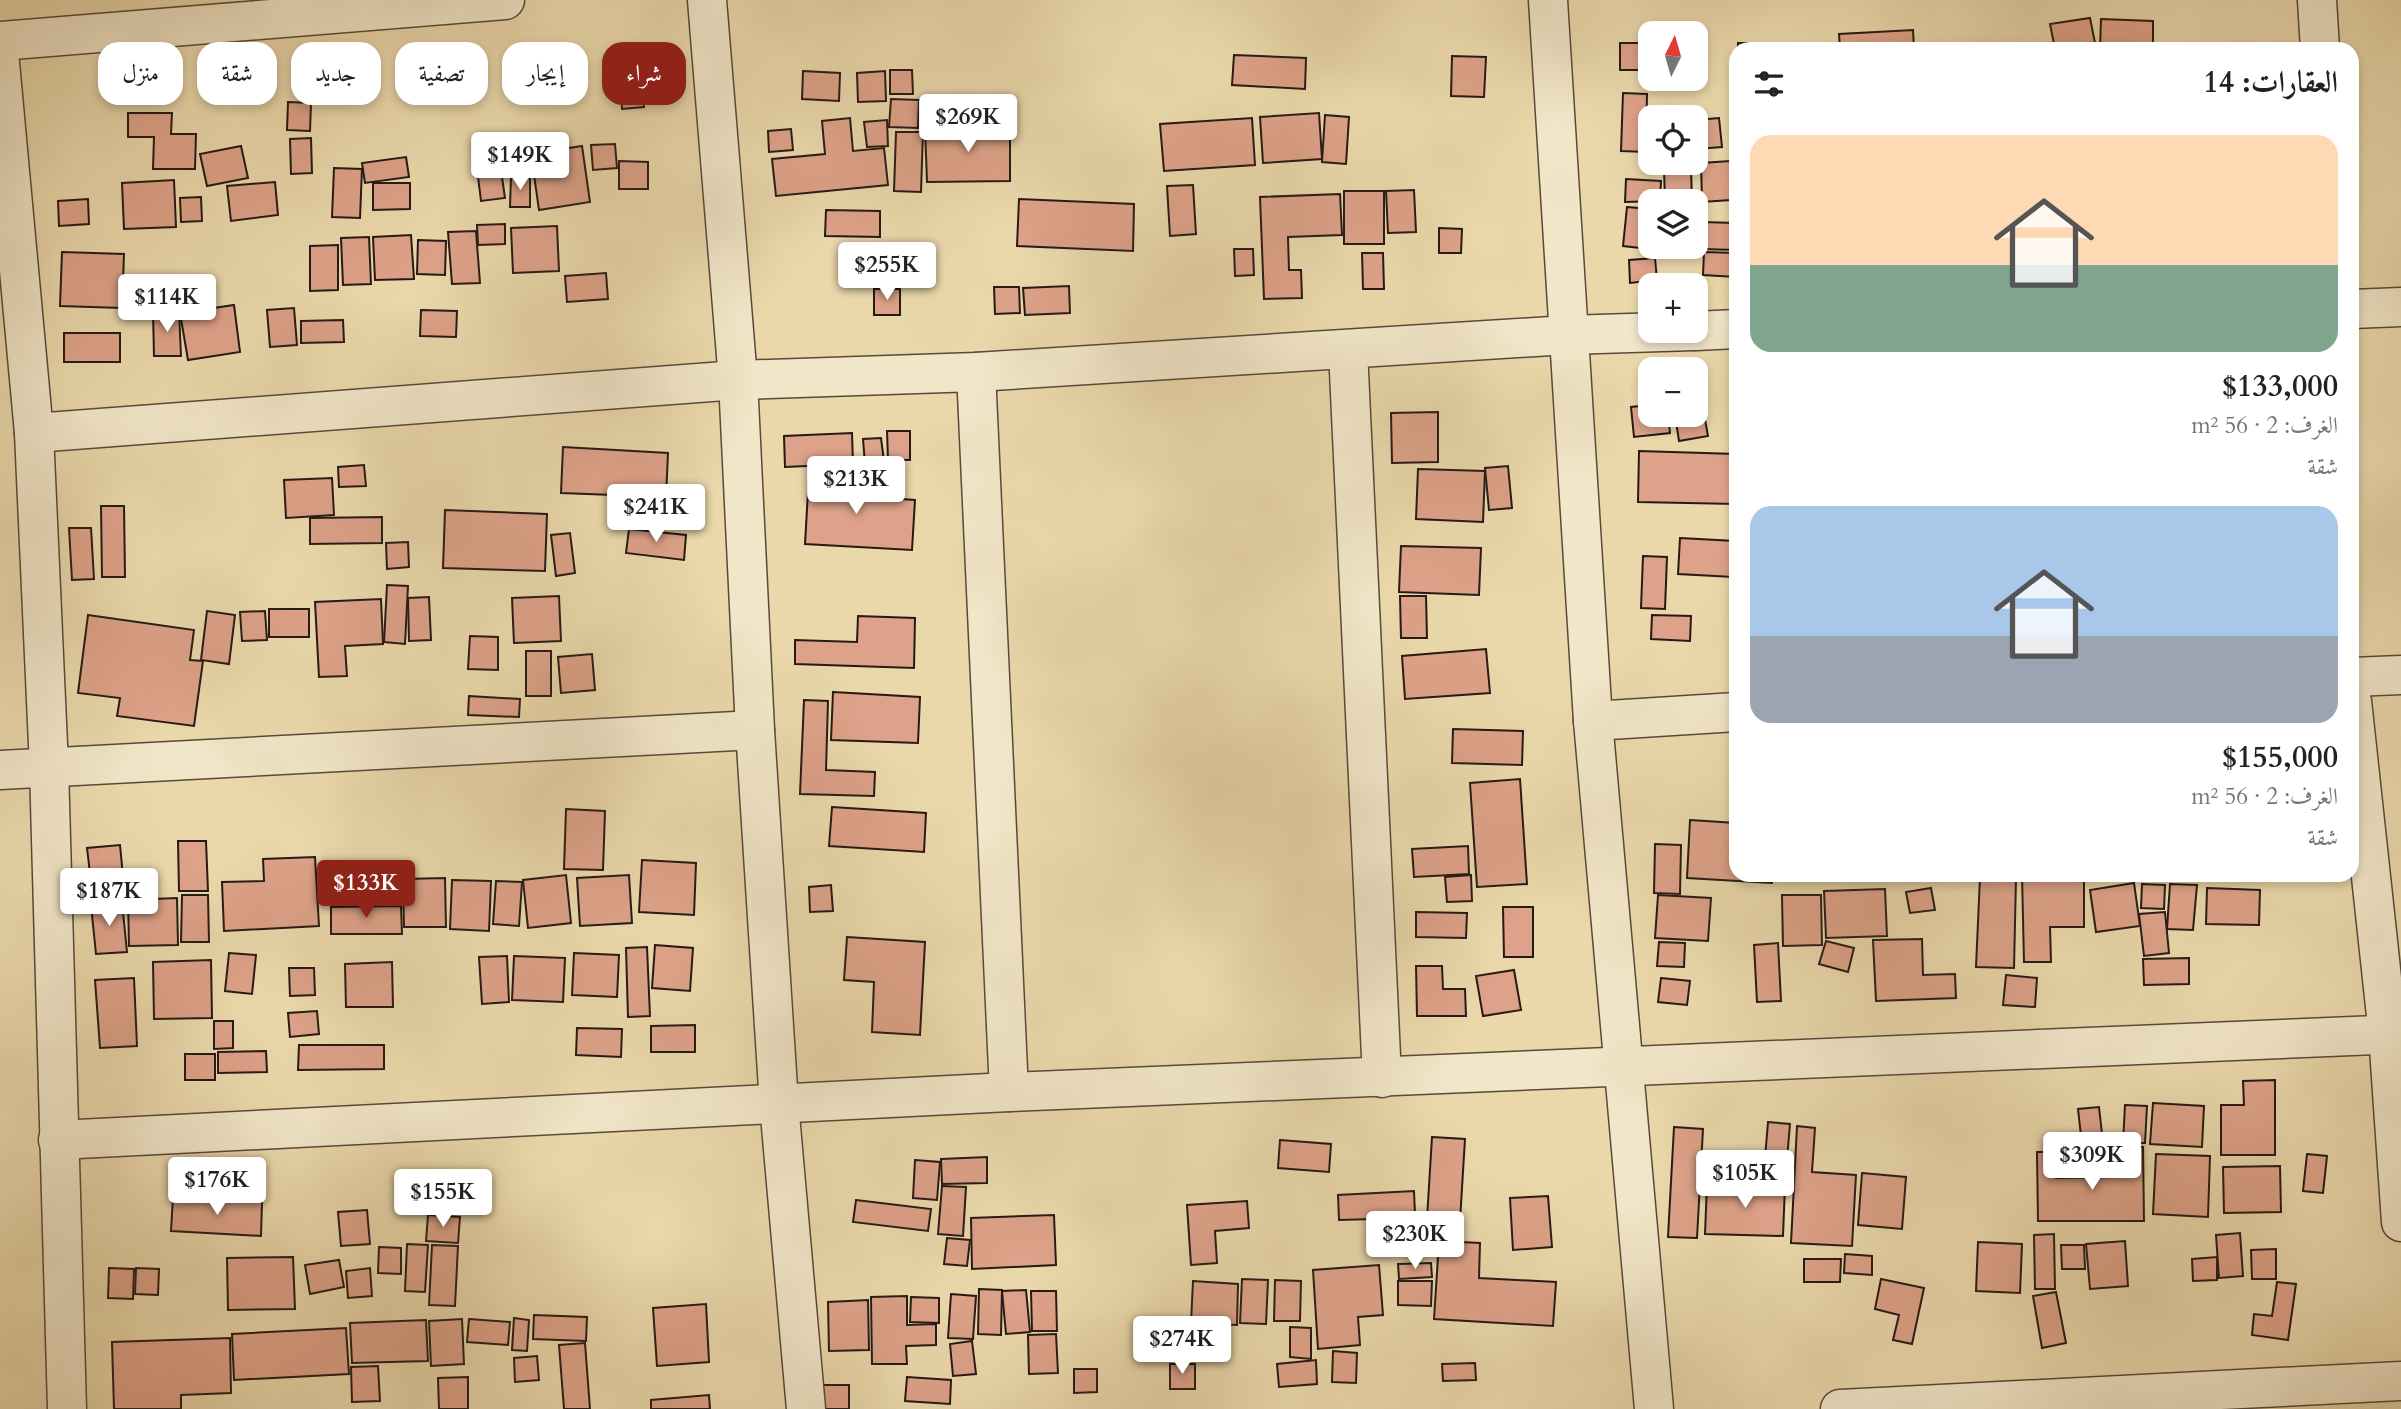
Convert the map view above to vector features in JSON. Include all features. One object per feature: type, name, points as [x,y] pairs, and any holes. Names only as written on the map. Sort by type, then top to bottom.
[{"type":"street","points":[[0,41],[505,0]]},
{"type":"street","points":[[707,0],[738,380],[755,730],[779,1104],[806,1409]]},
{"type":"street","points":[[1548,0],[1592,721],[1654,1409]]},
{"type":"street","points":[[2317,0],[2320,42]]},
{"type":"street","points":[[0,63],[34,433],[49,767],[68,1409]]},
{"type":"street","points":[[2359,309],[2401,307]]},
{"type":"street","points":[[1708,330],[1729,329]]},
{"type":"street","points":[[34,433],[738,380],[976,372],[1638,333]]},
{"type":"street","points":[[1348,351],[1382,1078]]},
{"type":"street","points":[[976,372],[1009,1092]]},
{"type":"street","points":[[2359,677],[2401,675]]},
{"type":"street","points":[[1592,721],[1729,712]]},
{"type":"street","points":[[0,770],[755,730]]},
{"type":"street","points":[[2359,756],[2394,1034],[2401,1222]]},
{"type":"street","points":[[58,1140],[1009,1092],[2394,1034]]},
{"type":"street","points":[[1840,1409],[2401,1381]]},
{"type":"building","points":[[2090,18],[2095,42],[2054,42],[2050,24]]},
{"type":"building","points":[[2101,19],[2153,21],[2153,42],[2100,42]]},
{"type":"building","points":[[1913,30],[1914,42],[1840,42],[1839,34]]},
{"type":"building","points":[[1620,43],[1638,43],[1638,70],[1620,70]]},
{"type":"building","points":[[1234,55],[1306,58],[1305,89],[1232,85]]},
{"type":"building","points":[[1452,56],[1486,57],[1484,97],[1451,96]]},
{"type":"building","points":[[890,70],[912,70],[913,94],[890,94]]},
{"type":"building","points":[[803,71],[840,73],[839,101],[802,99]]},
{"type":"building","points":[[885,71],[886,101],[858,102],[857,73]]},
{"type":"building","points":[[1623,93],[1647,94],[1647,105],[1638,105],[1638,152],[1621,151]]},
{"type":"building","points":[[891,99],[919,100],[918,128],[889,127]]},
{"type":"building","points":[[288,102],[291,105],[311,105],[310,131],[287,130]]},
{"type":"building","points":[[622,105],[644,105],[644,107],[622,109]]},
{"type":"building","points":[[128,113],[172,113],[171,134],[196,134],[195,169],[153,169],[154,137],[128,137]]},
{"type":"building","points":[[1319,113],[1322,159],[1263,163],[1260,117]]},
{"type":"building","points":[[1325,115],[1349,117],[1346,164],[1322,162]]},
{"type":"building","points":[[850,118],[853,151],[884,148],[888,185],[776,196],[772,159],[825,154],[822,121]]},
{"type":"building","points":[[1252,118],[1255,165],[1164,171],[1160,124]]},
{"type":"building","points":[[1719,118],[1722,147],[1708,148],[1708,119]]},
{"type":"building","points":[[887,120],[888,146],[867,147],[864,122]]},
{"type":"building","points":[[1010,127],[1010,181],[927,182],[925,128]]},
{"type":"building","points":[[791,129],[793,150],[769,152],[768,131]]},
{"type":"building","points":[[896,132],[923,132],[921,192],[894,191]]},
{"type":"building","points":[[311,138],[312,173],[291,174],[290,139]]},
{"type":"building","points":[[615,144],[617,168],[593,170],[591,145]]},
{"type":"building","points":[[241,146],[248,178],[207,186],[200,154]]},
{"type":"building","points":[[582,146],[590,202],[539,210],[531,154]]},
{"type":"building","points":[[498,149],[505,198],[481,201],[475,152]]},
{"type":"building","points":[[406,157],[409,177],[365,183],[362,163]]},
{"type":"building","points":[[619,161],[648,162],[648,189],[619,189]]},
{"type":"building","points":[[1729,161],[1729,200],[1708,202],[1708,189],[1702,189],[1701,175],[1708,175],[1708,163]]},
{"type":"building","points":[[334,168],[362,169],[360,218],[332,217]]},
{"type":"building","points":[[1664,175],[1691,175],[1692,189],[1665,189]]},
{"type":"building","points":[[511,177],[530,177],[530,207],[510,207]]},
{"type":"building","points":[[1626,179],[1661,181],[1661,189],[1638,189],[1638,202],[1625,202]]},
{"type":"building","points":[[174,180],[176,227],[124,229],[122,183]]},
{"type":"building","points":[[275,182],[278,215],[231,221],[227,186]]},
{"type":"building","points":[[373,183],[410,183],[410,209],[373,210]]},
{"type":"building","points":[[1193,185],[1196,234],[1170,236],[1167,186]]},
{"type":"building","points":[[1414,190],[1416,232],[1388,233],[1386,191]]},
{"type":"building","points":[[1344,191],[1384,191],[1384,244],[1344,244]]},
{"type":"building","points":[[1340,194],[1342,235],[1288,237],[1289,270],[1301,270],[1302,298],[1264,299],[1260,197]]},
{"type":"building","points":[[201,197],[202,221],[181,222],[180,198]]},
{"type":"building","points":[[88,199],[89,224],[59,226],[58,201]]},
{"type":"building","points":[[1019,199],[1134,204],[1133,251],[1017,246]]},
{"type":"building","points":[[1627,207],[1638,208],[1638,248],[1623,246]]},
{"type":"building","points":[[826,210],[880,211],[880,237],[825,236]]},
{"type":"building","points":[[1708,222],[1729,223],[1729,250],[1708,249]]},
{"type":"building","points":[[505,224],[505,244],[478,245],[477,225]]},
{"type":"building","points":[[557,226],[559,271],[513,273],[511,228]]},
{"type":"building","points":[[1439,228],[1462,229],[1461,253],[1439,253]]},
{"type":"building","points":[[476,231],[480,283],[452,284],[448,232]]},
{"type":"building","points":[[411,235],[414,279],[375,280],[373,237]]},
{"type":"building","points":[[369,237],[371,284],[343,285],[341,238]]},
{"type":"building","points":[[418,240],[446,241],[445,275],[417,274]]},
{"type":"building","points":[[338,245],[338,290],[310,291],[310,246]]},
{"type":"building","points":[[1234,249],[1253,249],[1254,275],[1235,276]]},
{"type":"building","points":[[62,252],[124,254],[122,308],[60,306]]},
{"type":"building","points":[[1708,252],[1729,253],[1729,277],[1703,273],[1704,259],[1708,259]]},
{"type":"building","points":[[1362,253],[1383,253],[1384,289],[1363,289]]},
{"type":"building","points":[[1655,259],[1656,273],[1638,273],[1638,282],[1630,283],[1629,260]]},
{"type":"building","points":[[606,273],[608,299],[567,302],[565,276]]},
{"type":"building","points":[[1069,286],[1070,313],[1025,315],[1023,288]]},
{"type":"building","points":[[994,287],[1019,287],[1020,313],[995,314]]},
{"type":"building","points":[[874,289],[900,289],[900,315],[874,315]]},
{"type":"building","points":[[234,305],[240,352],[188,360],[180,313]]},
{"type":"building","points":[[294,308],[297,345],[270,347],[267,310]]},
{"type":"building","points":[[421,310],[457,311],[456,337],[420,336]]},
{"type":"building","points":[[153,311],[179,311],[181,356],[154,356]]},
{"type":"building","points":[[343,320],[344,342],[301,343],[301,321]]},
{"type":"building","points":[[64,333],[120,333],[120,362],[64,362]]},
{"type":"building","points":[[1638,406],[1638,427],[1669,427],[1670,433],[1634,437],[1631,407]]},
{"type":"building","points":[[1438,412],[1438,462],[1392,463],[1391,413]]},
{"type":"building","points":[[1677,427],[1706,427],[1708,436],[1679,441]]},
{"type":"building","points":[[887,431],[910,431],[910,460],[888,460]]},
{"type":"building","points":[[852,433],[853,464],[785,467],[784,436]]},
{"type":"building","points":[[881,438],[884,461],[865,464],[863,439]]},
{"type":"building","points":[[563,447],[668,453],[666,497],[561,493]]},
{"type":"building","points":[[1639,451],[1729,454],[1729,504],[1638,502]]},
{"type":"building","points":[[364,465],[366,486],[339,487],[338,467]]},
{"type":"building","points":[[1508,466],[1512,508],[1489,510],[1485,468]]},
{"type":"building","points":[[1418,469],[1485,471],[1483,522],[1416,519]]},
{"type":"building","points":[[809,474],[861,477],[860,496],[915,500],[912,550],[805,544]]},
{"type":"building","points":[[332,478],[334,515],[286,518],[284,480]]},
{"type":"building","points":[[101,506],[124,506],[125,577],[102,577]]},
{"type":"building","points":[[445,510],[547,514],[545,571],[443,568]]},
{"type":"building","points":[[382,517],[382,543],[310,544],[310,518]]},
{"type":"building","points":[[69,528],[91,528],[94,579],[72,580]]},
{"type":"building","points":[[629,529],[686,535],[684,560],[626,553]]},
{"type":"building","points":[[570,533],[575,573],[556,576],[551,535]]},
{"type":"building","points":[[1680,538],[1729,541],[1729,577],[1678,574]]},
{"type":"building","points":[[408,542],[409,567],[387,569],[386,543]]},
{"type":"building","points":[[1401,546],[1481,548],[1479,595],[1399,592]]},
{"type":"building","points":[[1643,556],[1667,557],[1665,609],[1641,608]]},
{"type":"building","points":[[387,585],[408,586],[405,644],[384,642]]},
{"type":"building","points":[[559,596],[561,641],[514,643],[512,598]]},
{"type":"building","points":[[1400,596],[1426,596],[1427,638],[1401,638]]},
{"type":"building","points":[[429,597],[431,640],[409,641],[408,598]]},
{"type":"building","points":[[381,599],[383,644],[345,646],[347,676],[319,677],[315,602]]},
{"type":"building","points":[[269,609],[309,609],[309,637],[269,637]]},
{"type":"building","points":[[207,611],[235,615],[229,664],[201,660]]},
{"type":"building","points":[[265,611],[267,640],[242,641],[240,612]]},
{"type":"building","points":[[88,615],[194,630],[190,660],[203,661],[194,726],[117,716],[120,698],[78,693]]},
{"type":"building","points":[[1652,615],[1691,616],[1690,641],[1651,639]]},
{"type":"building","points":[[858,616],[915,618],[914,668],[795,664],[795,640],[857,642]]},
{"type":"building","points":[[470,636],[498,637],[498,670],[468,669]]},
{"type":"building","points":[[1486,649],[1490,693],[1405,699],[1402,656]]},
{"type":"building","points":[[526,651],[551,651],[551,696],[526,696]]},
{"type":"building","points":[[592,654],[595,690],[561,693],[558,657]]},
{"type":"building","points":[[833,692],[920,697],[918,743],[831,740]]},
{"type":"building","points":[[469,696],[520,699],[519,717],[468,715]]},
{"type":"building","points":[[804,700],[828,701],[826,770],[875,772],[874,796],[800,794]]},
{"type":"building","points":[[1453,729],[1523,731],[1522,765],[1452,763]]},
{"type":"building","points":[[1520,779],[1527,884],[1477,887],[1470,783]]},
{"type":"building","points":[[832,807],[926,813],[924,852],[829,846]]},
{"type":"building","points":[[566,809],[605,811],[603,870],[564,869]]},
{"type":"building","points":[[1690,820],[1729,823],[1729,880],[1687,878]]},
{"type":"building","points":[[178,841],[206,841],[208,891],[179,891]]},
{"type":"building","points":[[1655,844],[1681,845],[1680,894],[1654,893]]},
{"type":"building","points":[[120,845],[124,887],[92,890],[87,848]]},
{"type":"building","points":[[1468,846],[1469,874],[1414,877],[1412,849]]},
{"type":"building","points":[[315,857],[319,926],[224,931],[222,882],[264,881],[263,859]]},
{"type":"building","points":[[642,860],[696,863],[694,915],[639,912]]},
{"type":"building","points":[[566,875],[571,923],[528,928],[523,880]]},
{"type":"building","points":[[629,875],[632,923],[580,926],[577,878]]},
{"type":"building","points":[[1471,875],[1472,901],[1447,902],[1445,877]]},
{"type":"building","points":[[445,878],[446,927],[404,927],[403,879]]},
{"type":"building","points":[[452,880],[491,881],[489,931],[450,929]]},
{"type":"building","points":[[496,881],[522,882],[519,926],[493,924]]},
{"type":"building","points":[[1980,882],[2016,882],[2014,968],[1976,967]]},
{"type":"building","points":[[2022,882],[2084,882],[2084,927],[2050,927],[2051,962],[2024,962]]},
{"type":"building","points":[[2134,883],[2140,926],[2096,932],[2090,890]]},
{"type":"building","points":[[2142,884],[2165,885],[2164,909],[2141,908]]},
{"type":"building","points":[[2170,884],[2197,885],[2193,930],[2167,929]]},
{"type":"building","points":[[831,885],[833,911],[810,912],[809,887]]},
{"type":"building","points":[[1931,888],[1935,910],[1910,913],[1906,892]]},
{"type":"building","points":[[2207,888],[2260,890],[2259,925],[2206,924]]},
{"type":"building","points":[[1885,889],[1887,936],[1826,938],[1824,891]]},
{"type":"building","points":[[182,895],[208,895],[209,942],[181,942]]},
{"type":"building","points":[[1658,895],[1711,898],[1708,941],[1655,938]]},
{"type":"building","points":[[1782,895],[1821,895],[1822,945],[1783,946]]},
{"type":"building","points":[[177,898],[178,945],[129,946],[128,900]]},
{"type":"building","points":[[122,902],[127,952],[96,954],[91,905]]},
{"type":"building","points":[[401,906],[402,934],[331,934],[331,907]]},
{"type":"building","points":[[1503,907],[1533,907],[1533,957],[1504,957]]},
{"type":"building","points":[[1416,912],[1467,913],[1466,938],[1416,937]]},
{"type":"building","points":[[2165,912],[2169,953],[2144,956],[2139,914]]},
{"type":"building","points":[[847,937],[925,942],[920,1035],[872,1032],[874,982],[844,980]]},
{"type":"building","points":[[1922,939],[1923,975],[1955,974],[1956,998],[1876,1001],[1873,940]]},
{"type":"building","points":[[1826,941],[1854,948],[1848,972],[1819,964]]},
{"type":"building","points":[[1659,942],[1685,943],[1684,967],[1657,966]]},
{"type":"building","points":[[1778,943],[1781,1001],[1757,1002],[1754,945]]},
{"type":"building","points":[[655,945],[693,948],[690,991],[652,988]]},
{"type":"building","points":[[647,947],[650,1016],[628,1017],[626,948]]},
{"type":"building","points":[[229,953],[256,955],[252,994],[225,991]]},
{"type":"building","points":[[574,953],[619,955],[617,997],[572,995]]},
{"type":"building","points":[[507,956],[509,1002],[482,1004],[479,957]]},
{"type":"building","points":[[514,956],[565,958],[563,1002],[512,1000]]},
{"type":"building","points":[[2189,958],[2189,984],[2144,985],[2143,959]]},
{"type":"building","points":[[211,960],[212,1018],[154,1019],[153,962]]},
{"type":"building","points":[[392,962],[393,1007],[346,1007],[345,964]]},
{"type":"building","points":[[1416,966],[1442,966],[1443,989],[1465,989],[1466,1016],[1417,1016]]},
{"type":"building","points":[[289,968],[314,968],[315,995],[290,996]]},
{"type":"building","points":[[1514,970],[1521,1010],[1483,1016],[1476,976]]},
{"type":"building","points":[[2006,975],[2037,978],[2035,1007],[2003,1005]]},
{"type":"building","points":[[134,978],[137,1046],[100,1048],[95,980]]},
{"type":"building","points":[[1661,978],[1690,981],[1687,1005],[1658,1002]]},
{"type":"building","points":[[317,1011],[319,1034],[290,1037],[288,1013]]},
{"type":"building","points":[[214,1021],[233,1021],[233,1048],[214,1049]]},
{"type":"building","points":[[695,1025],[695,1052],[651,1052],[651,1026]]},
{"type":"building","points":[[577,1028],[622,1029],[621,1057],[576,1055]]},
{"type":"building","points":[[299,1045],[384,1045],[384,1069],[298,1070]]},
{"type":"building","points":[[266,1051],[267,1072],[218,1073],[218,1052]]},
{"type":"building","points":[[185,1054],[215,1054],[215,1080],[185,1080]]},
{"type":"building","points":[[2275,1080],[2275,1155],[2221,1155],[2221,1105],[2244,1105],[2243,1081]]},
{"type":"building","points":[[2153,1103],[2204,1106],[2202,1147],[2150,1144]]},
{"type":"building","points":[[2125,1105],[2147,1106],[2145,1143],[2123,1143]]},
{"type":"building","points":[[2099,1107],[2105,1161],[2084,1163],[2078,1109]]},
{"type":"building","points":[[1768,1122],[1790,1124],[1785,1183],[1763,1182]]},
{"type":"building","points":[[1797,1126],[1815,1128],[1812,1172],[1856,1175],[1852,1246],[1791,1243]]},
{"type":"building","points":[[1674,1127],[1703,1129],[1697,1238],[1668,1237]]},
{"type":"building","points":[[1432,1137],[1465,1139],[1459,1237],[1426,1235]]},
{"type":"building","points":[[1280,1140],[1331,1144],[1329,1172],[1278,1168]]},
{"type":"building","points":[[2120,1147],[2143,1147],[2144,1221],[2038,1221],[2037,1152],[2056,1152],[2056,1178],[2121,1177]]},
{"type":"building","points":[[2156,1154],[2210,1156],[2208,1217],[2153,1214]]},
{"type":"building","points":[[2307,1154],[2327,1156],[2323,1193],[2303,1191]]},
{"type":"building","points":[[987,1157],[987,1183],[942,1184],[941,1159]]},
{"type":"building","points":[[915,1160],[940,1162],[937,1200],[913,1198]]},
{"type":"building","points":[[2280,1166],[2281,1212],[2224,1213],[2223,1167]]},
{"type":"building","points":[[1862,1173],[1906,1177],[1902,1229],[1858,1225]]},
{"type":"building","points":[[1707,1183],[1785,1185],[1783,1236],[1705,1234]]},
{"type":"building","points":[[942,1186],[966,1187],[963,1236],[938,1234]]},
{"type":"building","points":[[1414,1191],[1416,1238],[1375,1241],[1374,1219],[1339,1220],[1338,1195]]},
{"type":"building","points":[[1548,1196],[1552,1247],[1513,1250],[1510,1198]]},
{"type":"building","points":[[173,1197],[262,1202],[261,1236],[171,1231]]},
{"type":"building","points":[[856,1200],[931,1209],[928,1231],[853,1222]]},
{"type":"building","points":[[1247,1201],[1249,1228],[1215,1231],[1217,1263],[1191,1265],[1187,1205]]},
{"type":"building","points":[[367,1210],[370,1244],[341,1246],[338,1212]]},
{"type":"building","points":[[428,1215],[460,1217],[458,1243],[426,1241]]},
{"type":"building","points":[[1054,1215],[1056,1265],[972,1269],[971,1218]]},
{"type":"building","points":[[2240,1233],[2243,1276],[2219,1278],[2216,1235]]},
{"type":"building","points":[[2054,1234],[2055,1289],[2035,1289],[2034,1235]]},
{"type":"building","points":[[947,1238],[970,1240],[967,1266],[944,1264]]},
{"type":"building","points":[[1439,1241],[1480,1243],[1479,1278],[1556,1282],[1553,1326],[1434,1319]]},
{"type":"building","points":[[2125,1241],[2128,1286],[2090,1289],[2086,1244]]},
{"type":"building","points":[[1978,1242],[2022,1244],[2020,1293],[1976,1291]]},
{"type":"building","points":[[407,1244],[428,1245],[425,1292],[405,1291]]},
{"type":"building","points":[[432,1245],[458,1246],[455,1306],[429,1305]]},
{"type":"building","points":[[2061,1245],[2084,1245],[2085,1269],[2062,1269]]},
{"type":"building","points":[[379,1247],[401,1248],[401,1274],[378,1273]]},
{"type":"building","points":[[2276,1249],[2276,1279],[2252,1279],[2251,1250]]},
{"type":"building","points":[[1845,1254],[1872,1256],[1872,1275],[1844,1273]]},
{"type":"building","points":[[293,1257],[295,1309],[228,1310],[227,1258]]},
{"type":"building","points":[[2217,1257],[2217,1280],[2193,1281],[2192,1259]]},
{"type":"building","points":[[1804,1259],[1841,1259],[1840,1282],[1804,1282]]},
{"type":"building","points":[[339,1260],[344,1287],[310,1294],[305,1265]]},
{"type":"building","points":[[1431,1263],[1432,1277],[1399,1279],[1398,1264]]},
{"type":"building","points":[[1379,1265],[1383,1315],[1358,1317],[1360,1345],[1318,1349],[1313,1270]]},
{"type":"building","points":[[109,1268],[134,1269],[133,1299],[108,1298]]},
{"type":"building","points":[[136,1268],[159,1269],[158,1295],[135,1294]]},
{"type":"building","points":[[370,1268],[372,1296],[348,1298],[346,1271]]},
{"type":"building","points":[[1242,1279],[1268,1280],[1266,1324],[1240,1323]]},
{"type":"building","points":[[1881,1279],[1924,1288],[1912,1344],[1893,1340],[1899,1315],[1875,1309]]},
{"type":"building","points":[[1275,1280],[1301,1281],[1300,1321],[1274,1321]]},
{"type":"building","points":[[1193,1281],[1238,1284],[1237,1325],[1191,1323]]},
{"type":"building","points":[[1398,1281],[1432,1281],[1431,1306],[1398,1305]]},
{"type":"building","points":[[2277,1282],[2296,1284],[2288,1340],[2252,1335],[2254,1314],[2272,1316]]},
{"type":"building","points":[[979,1289],[1002,1290],[1001,1335],[978,1334]]},
{"type":"building","points":[[1026,1290],[1030,1332],[1006,1334],[1002,1291]]},
{"type":"building","points":[[1031,1291],[1056,1291],[1057,1331],[1032,1331]]},
{"type":"building","points":[[2056,1292],[2066,1343],[2042,1348],[2033,1296]]},
{"type":"building","points":[[951,1294],[976,1296],[973,1339],[948,1338]]},
{"type":"building","points":[[907,1296],[907,1325],[936,1324],[936,1345],[906,1346],[907,1364],[872,1364],[871,1297]]},
{"type":"building","points":[[911,1297],[939,1298],[939,1323],[910,1322]]},
{"type":"building","points":[[868,1300],[869,1350],[829,1351],[828,1302]]},
{"type":"building","points":[[706,1304],[709,1362],[657,1366],[653,1308]]},
{"type":"building","points":[[534,1315],[587,1317],[586,1341],[533,1339]]},
{"type":"building","points":[[514,1318],[529,1320],[527,1351],[512,1350]]},
{"type":"building","points":[[462,1319],[464,1364],[431,1366],[429,1321]]},
{"type":"building","points":[[469,1319],[510,1322],[508,1345],[467,1342]]},
{"type":"building","points":[[426,1320],[428,1361],[352,1363],[350,1323]]},
{"type":"building","points":[[1290,1327],[1311,1328],[1311,1359],[1290,1357]]},
{"type":"building","points":[[346,1328],[349,1374],[234,1380],[232,1334]]},
{"type":"building","points":[[1056,1334],[1058,1373],[1029,1374],[1028,1335]]},
{"type":"building","points":[[230,1338],[231,1393],[181,1395],[181,1409],[114,1409],[112,1342]]},
{"type":"building","points":[[972,1341],[976,1374],[953,1376],[950,1344]]},
{"type":"building","points":[[585,1343],[590,1409],[564,1409],[559,1345]]},
{"type":"building","points":[[1333,1351],[1357,1353],[1356,1383],[1332,1382]]},
{"type":"building","points":[[537,1356],[539,1380],[515,1382],[514,1358]]},
{"type":"building","points":[[1316,1360],[1317,1384],[1279,1387],[1277,1364]]},
{"type":"building","points":[[1475,1363],[1476,1380],[1443,1381],[1442,1364]]},
{"type":"building","points":[[1170,1364],[1195,1364],[1195,1389],[1170,1389]]},
{"type":"building","points":[[378,1366],[380,1401],[352,1402],[351,1367]]},
{"type":"building","points":[[1074,1369],[1097,1369],[1097,1392],[1074,1393]]},
{"type":"building","points":[[468,1377],[468,1409],[439,1409],[438,1378]]},
{"type":"building","points":[[907,1377],[951,1380],[950,1404],[905,1401]]},
{"type":"building","points":[[818,1385],[849,1385],[849,1409],[817,1409]]},
{"type":"building","points":[[709,1395],[710,1409],[651,1409],[651,1400]]}]
